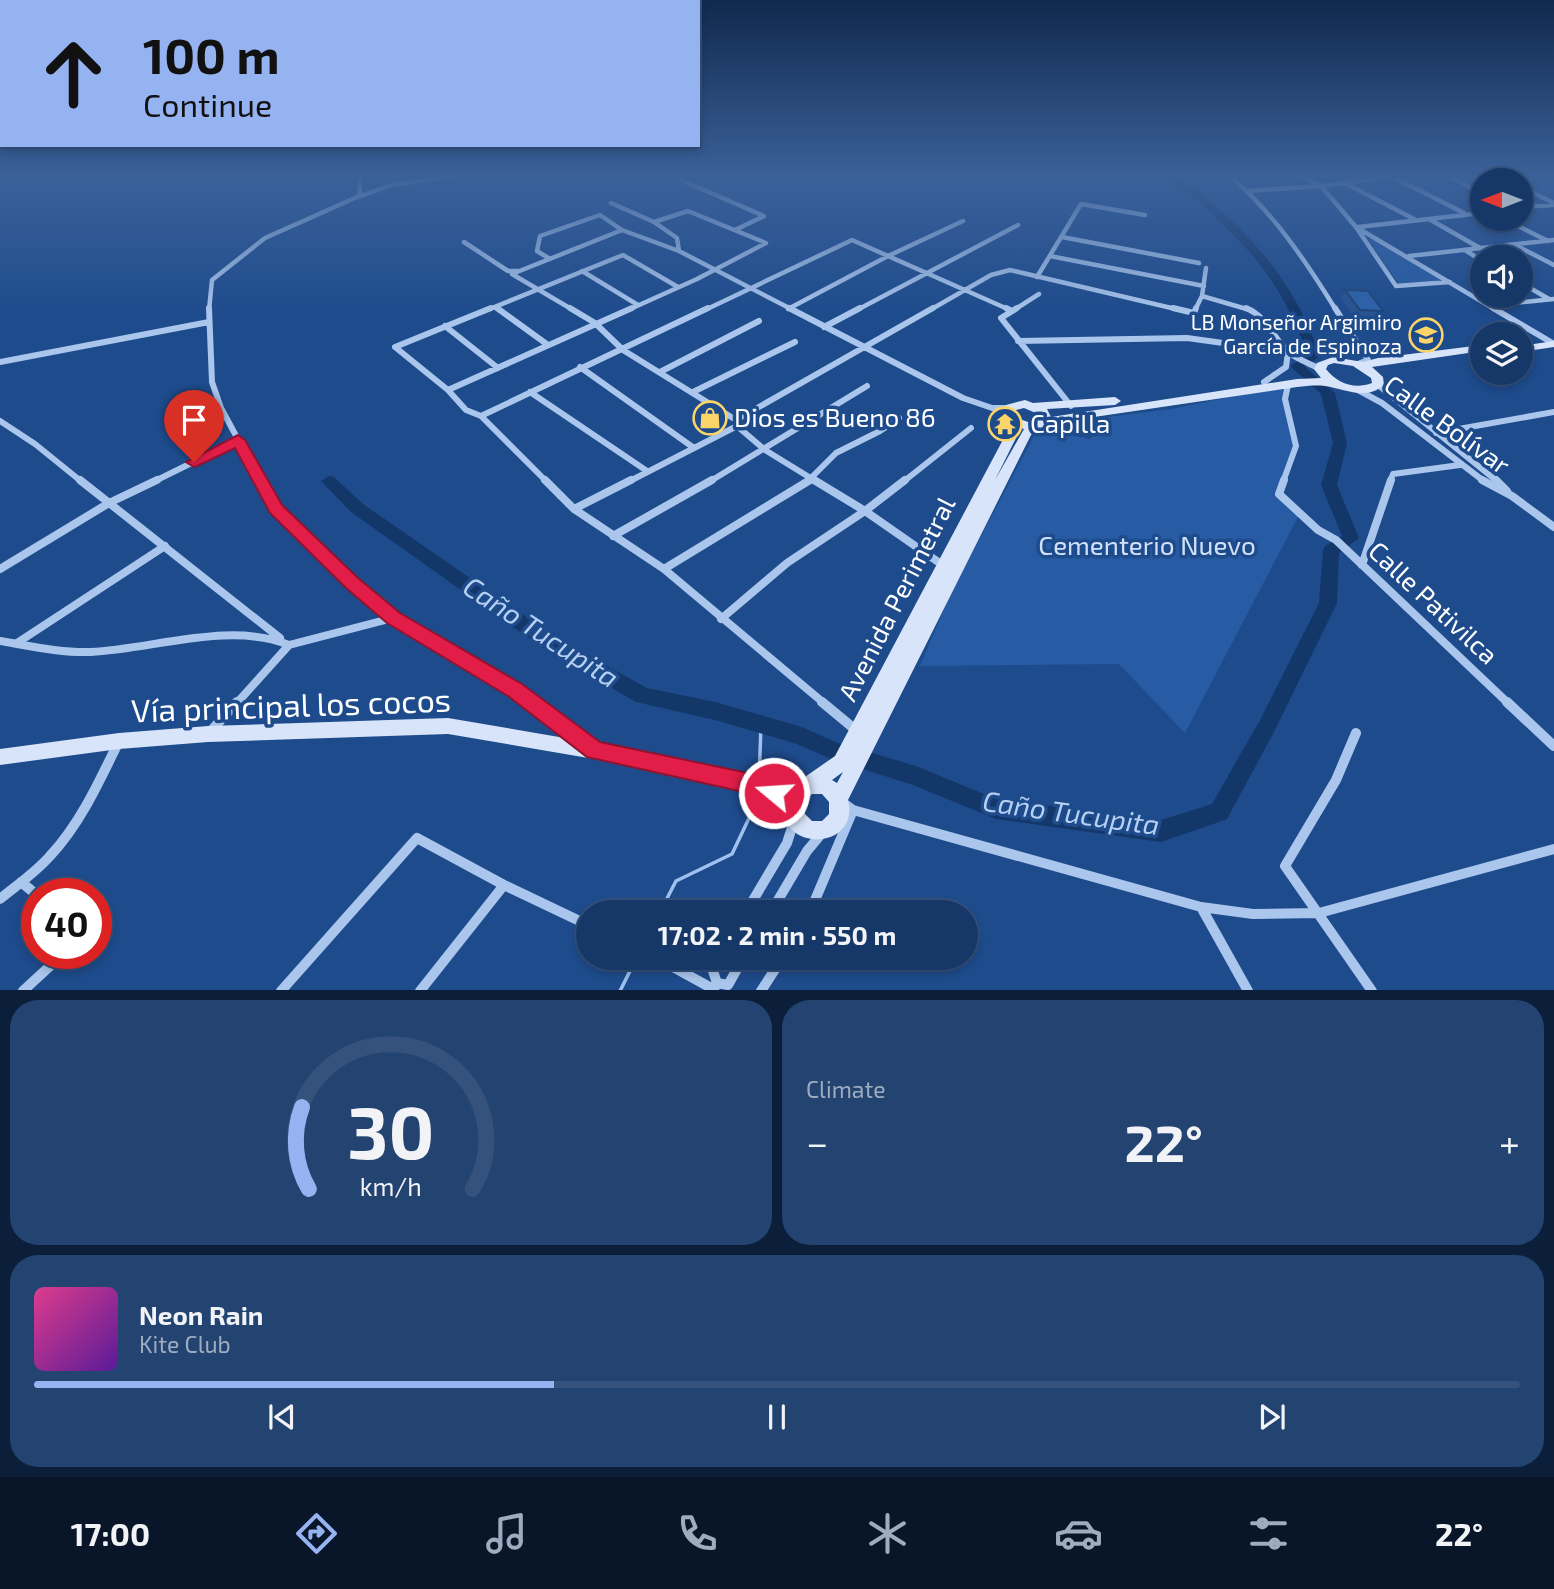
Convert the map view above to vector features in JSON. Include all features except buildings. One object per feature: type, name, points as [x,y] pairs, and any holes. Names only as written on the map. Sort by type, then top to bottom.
[{"type":"street","points":[[300,222],[265,238],[212,280],[209,322],[212,382],[221,408],[276,509],[352,583],[393,618],[515,690],[594,751]]},
{"type":"street","points":[[550,258],[537,251],[540,236],[579,222]]},
{"type":"street","points":[[611,222],[622,230],[679,251],[978,404],[1011,414],[1022,425],[1288,385],[1312,374],[1323,363],[1333,360],[1360,365],[1470,350]]},
{"type":"street","points":[[654,222],[677,238],[679,251]]},
{"type":"street","points":[[448,390],[678,287],[766,243],[716,222]]},
{"type":"street","points":[[735,230],[751,222]]},
{"type":"street","points":[[788,309],[888,256],[960,222]]},
{"type":"street","points":[[1037,277],[1071,222]]},
{"type":"street","points":[[1273,222],[1310,268],[1347,325],[1368,360],[1360,365]]},
{"type":"street","points":[[1352,222],[1396,286],[1452,282]]},
{"type":"street","points":[[1356,227],[1391,222]]},
{"type":"street","points":[[1434,222],[1475,245]]},
{"type":"street","points":[[824,327],[1018,225]]},
{"type":"street","points":[[1356,227],[1470,293]]},
{"type":"street","points":[[622,230],[512,274],[595,323],[623,350],[693,392],[736,423],[765,450],[865,511],[944,566]]},
{"type":"street","points":[[1530,231],[1551,241]]},
{"type":"street","points":[[1062,237],[1199,263]]},
{"type":"street","points":[[481,416],[852,240],[966,288],[1010,310]]},
{"type":"street","points":[[1515,245],[1551,241]]},
{"type":"street","points":[[464,242],[508,271],[519,271]]},
{"type":"street","points":[[1462,249],[1470,254]]},
{"type":"street","points":[[1409,256],[1470,249]]},
{"type":"street","points":[[1533,254],[1554,265]]},
{"type":"street","points":[[678,287],[623,255],[395,347],[448,390],[466,410],[481,416],[574,509],[664,569],[721,619],[857,749]]},
{"type":"street","points":[[1050,256],[1204,286]]},
{"type":"street","points":[[574,509],[694,448],[991,275],[1010,270],[1195,313],[1202,296],[1206,268]]},
{"type":"street","points":[[582,271],[638,305]]},
{"type":"street","points":[[1533,289],[1552,299]]},
{"type":"street","points":[[1039,295],[1010,310],[1001,318],[1071,406]]},
{"type":"street","points":[[1202,296],[1233,303],[1253,312],[1288,352],[1298,358],[1312,374],[1351,388],[1370,389],[1393,368],[1470,357]]},
{"type":"street","points":[[1533,301],[1552,299]]},
{"type":"street","points":[[495,307],[548,345]]},
{"type":"street","points":[[1495,308],[1552,342]]},
{"type":"street","points":[[660,372],[759,321]]},
{"type":"street","points":[[0,362],[209,322]]},
{"type":"street","points":[[445,326],[498,368]]},
{"type":"street","points":[[1018,341],[1187,338],[1288,352]]},
{"type":"street","points":[[693,392],[795,342]]},
{"type":"street","points":[[1533,343],[1552,342]]},
{"type":"street","points":[[1533,346],[1552,342]]},
{"type":"street","points":[[1264,382],[1286,367],[1288,352]]},
{"type":"street","points":[[1360,365],[1378,382]]},
{"type":"street","points":[[580,367],[694,448]]},
{"type":"street","points":[[1011,414],[1019,404],[1071,406],[1312,374]]},
{"type":"street","name":"Calle Bolívar","points":[[1378,382],[1436,433],[1491,475],[1512,496]]},
{"type":"street","name":"Calle Pativilca","points":[[1288,385],[1286,399],[1296,446],[1279,494],[1318,530],[1336,540],[1554,746]]},
{"type":"street","points":[[612,536],[765,450],[867,386]]},
{"type":"street","name":"Calle Bolívar","points":[[1351,388],[1382,403],[1460,465],[1512,496],[1554,527]]},
{"type":"street","points":[[530,392],[648,471]]},
{"type":"street","points":[[1035,406],[1045,415],[1040,424]]},
{"type":"street","points":[[1436,433],[1554,412]]},
{"type":"street","name":"Avenida Perimetral","points":[[846,804],[857,749],[944,566],[1012,434],[1011,414]]},
{"type":"street","points":[[664,569],[811,479],[836,453],[880,431],[899,418]]},
{"type":"street","points":[[0,421],[165,546],[289,645]]},
{"type":"street","name":"Avenida Perimetral","points":[[806,787],[832,771],[857,749],[1026,433],[1040,424]]},
{"type":"street","points":[[721,619],[787,563],[865,511],[971,428]]},
{"type":"street","points":[[0,569],[109,503],[238,440]]},
{"type":"street","points":[[1362,565],[1393,474],[1460,465]]},
{"type":"street","points":[[16,644],[165,546]]},
{"type":"street","points":[[208,734],[289,645],[393,618]]},
{"type":"street","points":[[0,640],[90,652],[229,637],[280,638]]},
{"type":"street","name":"Vía principal los cocos","points":[[0,757],[119,741],[208,734],[448,726],[594,751],[748,783],[774,793]]},
{"type":"street","points":[[1356,733],[1336,780],[1285,866],[1372,990]]},
{"type":"street","points":[[26,878],[38,868],[66,834],[92,796],[119,741]]},
{"type":"street","points":[[753,900],[787,843],[796,817],[796,797],[806,787]]},
{"type":"street","points":[[774,793],[806,787],[826,787],[846,804],[1201,907],[1253,914],[1319,914],[1554,849]]},
{"type":"street","points":[[774,793],[806,827],[826,828]]},
{"type":"street","points":[[778,900],[807,851],[840,816],[846,804]]},
{"type":"street","points":[[814,900],[846,804]]},
{"type":"street","points":[[281,990],[416,838],[503,885],[576,919]]},
{"type":"street","points":[[0,899],[21,882]]},
{"type":"street","points":[[420,990],[503,885]]},
{"type":"street","points":[[1201,907],[1248,990]]},
{"type":"street","points":[[23,990],[46,969]]},
{"type":"street","points":[[680,970],[714,988],[728,985],[737,970]]},
{"type":"street","points":[[712,970],[714,988]]},
{"type":"street","points":[[761,990],[774,970]]},
{"type":"green space","points":[[1368,239],[1375,239],[1443,280],[1399,284]]},
{"type":"green space","name":"Cementerio Nuevo","points":[[1288,385],[1286,390],[1296,446],[1279,494],[1300,513],[1185,733],[1119,664],[920,666],[951,593],[1034,436],[1052,431],[1090,439],[1108,417],[1172,409]]},
{"type":"waterway","name":"Caño Tucupita","points":[[329,481],[357,508],[551,644],[643,696],[715,711],[802,736],[831,750],[916,776],[996,809],[1161,831],[1219,812],[1267,726],[1328,603],[1331,550],[1351,538],[1329,485],[1340,443],[1328,393],[1297,366],[1314,356],[1303,325],[1277,277],[1226,222]]},
{"type":"waterway","points":[[759,782],[761,725]]},
{"type":"waterway","points":[[666,900],[676,881],[732,854],[751,814],[755,791]]},
{"type":"waterway","points":[[620,990],[630,970]]},
{"type":"place","name":"LB Monseñor Argimiro García de Espinoza","points":[[1426,335]]},
{"type":"place","name":"Dios es Bueno 86","points":[[710,418]]},
{"type":"place","name":"Capilla","points":[[1005,424]]},
{"type":"route","points":[[194,462],[238,440],[276,509],[352,583],[393,618],[515,690],[594,751],[748,783],[774,793]]}]
